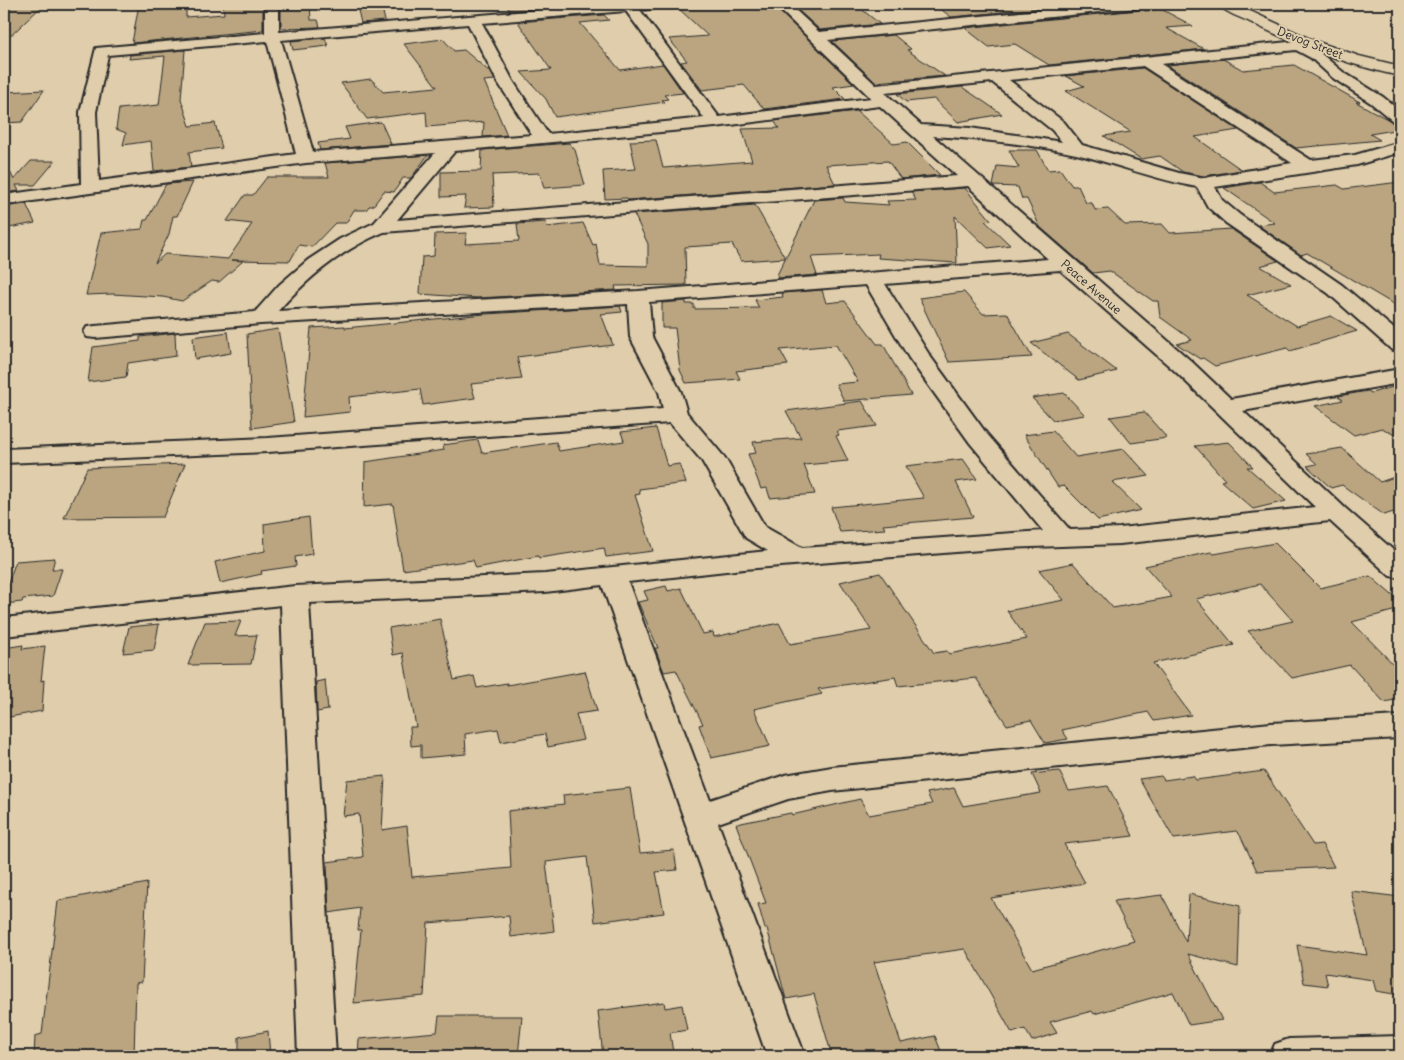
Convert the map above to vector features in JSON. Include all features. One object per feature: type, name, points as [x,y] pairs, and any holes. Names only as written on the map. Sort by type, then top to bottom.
[{"type":"street","points":[[272,4],[272,35],[306,158]]},
{"type":"street","points":[[90,188],[88,112],[99,52],[272,35],[657,4]]},
{"type":"street","name":"Peace Avenue","points":[[781,4],[878,96],[1065,264],[1183,366],[1336,513],[1400,570]]},
{"type":"street","points":[[817,37],[1138,4]]},
{"type":"street","name":"Devog Street","points":[[1225,4],[1303,44],[1363,63],[1400,71]]},
{"type":"street","points":[[630,6],[715,122]]},
{"type":"street","points":[[430,8],[438,22]]},
{"type":"street","points":[[473,19],[495,66],[523,112],[544,139]]},
{"type":"street","points":[[4,200],[306,158],[544,139],[715,122],[995,77],[1303,44],[1338,75],[1378,100],[1400,119]]},
{"type":"street","points":[[1258,49],[1297,61],[1326,65]]},
{"type":"street","points":[[1146,62],[1308,166]]},
{"type":"street","points":[[995,77],[1058,126],[1076,149]]},
{"type":"street","points":[[918,130],[970,133],[1076,149],[1176,178],[1204,183],[1357,160],[1400,147]]},
{"type":"street","points":[[381,227],[449,147]]},
{"type":"street","points":[[261,318],[276,300],[320,261],[356,236],[381,227],[672,203],[861,191],[973,180]]},
{"type":"street","points":[[1204,183],[1214,203],[1233,219],[1335,290],[1400,345]]},
{"type":"street","points":[[95,332],[261,318],[638,297],[1065,264]]},
{"type":"street","points":[[872,279],[920,358],[978,438],[1062,537]]},
{"type":"street","points":[[638,297],[642,337],[670,392],[676,415],[713,458],[755,532],[799,558]]},
{"type":"street","points":[[1224,407],[1400,376]]},
{"type":"street","points":[[4,456],[268,445],[676,415]]},
{"type":"street","points":[[4,627],[295,595],[545,583],[744,561],[1062,537],[1120,536],[1336,513]]},
{"type":"street","points":[[744,561],[755,532]]},
{"type":"street","points":[[612,576],[786,1056]]},
{"type":"street","points":[[295,595],[317,1056]]},
{"type":"street","points":[[700,817],[785,787],[832,779],[1271,734],[1400,727]]},
{"type":"street","points":[[1289,1056],[1400,1053]]},
{"type":"building","points":[[4,4],[44,4],[4,42]]},
{"type":"building","points":[[139,4],[186,4],[186,17],[224,14],[223,4],[263,4],[263,30],[132,43]]},
{"type":"building","points":[[281,4],[310,4],[311,20],[318,20],[320,27],[281,28]]},
{"type":"building","points":[[381,4],[385,21],[361,23],[357,6]]},
{"type":"building","points":[[505,4],[592,4],[510,11]]},
{"type":"building","points":[[703,4],[772,4],[854,84],[833,87],[845,99],[764,109],[744,85],[702,90],[681,62],[687,61],[669,39],[708,36],[677,7]]},
{"type":"building","points":[[791,4],[855,4],[880,24],[820,30]]},
{"type":"building","points":[[934,4],[1085,4],[951,17]]},
{"type":"building","points":[[1145,6],[1145,11],[1161,9],[1193,26],[1166,28],[1204,49],[1049,65],[1015,44],[989,47],[965,28],[1138,10]]},
{"type":"building","points":[[604,15],[609,20],[580,23],[620,70],[663,64],[683,93],[664,95],[668,99],[662,100],[665,102],[555,117],[546,99],[521,72],[551,70],[518,22]]},
{"type":"building","points":[[894,35],[911,49],[907,50],[945,76],[875,82],[832,41]]},
{"type":"building","points":[[325,38],[328,46],[293,50],[291,41]]},
{"type":"building","points":[[443,39],[454,51],[464,50],[491,73],[495,80],[484,81],[507,135],[483,137],[484,122],[427,127],[426,112],[367,119],[341,83],[371,79],[383,92],[437,87],[404,44]]},
{"type":"building","points":[[185,50],[181,99],[190,126],[215,123],[222,148],[189,152],[191,167],[154,171],[151,141],[123,145],[126,133],[116,129],[119,109],[159,105],[165,56],[129,59],[130,55]]},
{"type":"building","points":[[1223,59],[1243,70],[1294,65],[1400,126],[1400,129],[1370,134],[1380,140],[1296,148],[1167,65]]},
{"type":"building","points":[[1143,68],[1238,130],[1195,137],[1242,170],[1204,176],[1183,172],[1160,156],[1141,159],[1104,136],[1131,132],[1066,91],[1084,86],[1066,76]]},
{"type":"building","points":[[962,87],[1002,114],[958,122],[934,99],[906,102],[897,94]]},
{"type":"building","points":[[44,90],[22,122],[4,123],[4,92]]},
{"type":"building","points":[[857,111],[894,144],[907,142],[940,175],[901,179],[888,161],[826,165],[835,184],[628,200],[627,198],[605,199],[603,171],[636,169],[630,141],[656,140],[663,168],[752,161],[742,129],[779,128],[774,121]]},
{"type":"building","points":[[381,122],[391,144],[320,150],[318,143],[350,139],[345,127]]},
{"type":"building","points":[[569,143],[575,150],[585,185],[544,188],[540,173],[492,175],[494,207],[464,208],[466,196],[441,197],[441,172],[481,171],[482,150]]},
{"type":"building","points":[[1009,150],[1037,150],[1048,170],[1060,169],[1072,186],[1078,186],[1086,203],[1092,203],[1095,210],[1108,209],[1125,225],[1162,224],[1170,233],[1231,229],[1278,261],[1260,266],[1291,284],[1247,295],[1297,326],[1331,316],[1357,331],[1290,351],[1287,348],[1215,366],[1203,358],[1200,359],[1177,344],[1192,340],[1160,317],[1158,301],[1153,301],[1110,271],[1093,273],[1040,227],[1027,199],[1022,199],[1018,187],[993,186],[997,166],[1019,168]]},
{"type":"building","points":[[428,155],[411,178],[403,178],[394,192],[384,191],[373,206],[369,206],[366,210],[354,210],[346,223],[335,223],[312,247],[299,245],[290,261],[232,260],[243,261],[219,282],[212,281],[182,301],[163,297],[112,294],[86,295],[101,233],[142,229],[144,220],[147,220],[166,184],[193,182],[177,216],[173,216],[169,234],[155,263],[165,254],[228,259],[252,224],[227,221],[245,195],[253,195],[267,177],[329,177],[325,163]]},
{"type":"building","points":[[4,159],[14,180],[31,161],[55,161],[35,185],[16,185],[19,191],[4,193]]},
{"type":"building","points":[[1260,182],[1274,192],[1337,185],[1344,189],[1400,182],[1400,308],[1307,253],[1301,255],[1258,225],[1275,223],[1224,188]]},
{"type":"building","points":[[965,188],[991,220],[985,221],[1010,245],[988,248],[955,216],[957,263],[878,258],[879,254],[811,257],[817,275],[778,278],[777,275],[814,200],[843,198],[845,202],[889,205],[887,201],[916,200],[911,192]]},
{"type":"building","points":[[26,204],[35,223],[4,229],[4,207]]},
{"type":"building","points":[[755,205],[785,258],[741,261],[732,244],[685,247],[686,285],[615,286],[616,290],[478,298],[420,294],[422,257],[434,256],[435,234],[467,233],[465,244],[519,241],[517,224],[546,222],[547,227],[583,223],[593,245],[596,244],[600,265],[648,266],[648,244],[634,214]]},
{"type":"building","points":[[822,290],[826,303],[845,301],[877,344],[883,344],[911,395],[844,401],[836,384],[858,382],[836,345],[780,350],[788,365],[736,371],[740,379],[686,383],[680,370],[675,328],[662,328],[662,303],[686,301],[686,304],[694,304],[694,309],[759,308],[755,300],[783,297],[782,293]]},
{"type":"building","points":[[964,292],[983,314],[1007,313],[1032,357],[949,362],[919,298]]},
{"type":"building","points":[[620,306],[622,312],[601,314],[613,345],[517,357],[522,379],[471,384],[475,398],[423,405],[420,389],[349,397],[350,412],[303,417],[311,328],[345,326],[345,328],[485,314]]},
{"type":"building","points":[[278,329],[294,422],[252,428],[247,334]]},
{"type":"building","points":[[228,332],[231,353],[195,359],[193,337]]},
{"type":"building","points":[[175,333],[176,356],[128,363],[126,377],[88,382],[93,347],[140,341],[140,337]]},
{"type":"building","points":[[1068,334],[1117,371],[1079,380],[1031,343]]},
{"type":"building","points":[[1400,385],[1400,438],[1382,428],[1354,435],[1315,406],[1343,400],[1338,396],[1368,391],[1371,393]]},
{"type":"building","points":[[1064,393],[1085,415],[1053,420],[1032,398]]},
{"type":"building","points":[[862,401],[877,426],[837,431],[839,435],[836,436],[848,461],[804,465],[815,494],[770,498],[767,488],[761,489],[748,454],[756,453],[753,442],[801,438],[786,411]]},
{"type":"building","points":[[1144,412],[1167,438],[1131,443],[1110,417]]},
{"type":"building","points":[[656,428],[667,466],[679,464],[686,483],[639,489],[640,494],[635,495],[653,551],[606,557],[604,548],[539,558],[538,556],[476,568],[473,560],[403,570],[393,504],[364,507],[365,462],[444,450],[443,445],[478,440],[482,453],[556,442],[559,451],[624,441],[621,432]]},
{"type":"building","points":[[1053,431],[1076,457],[1124,449],[1149,476],[1112,482],[1141,510],[1098,520],[1064,486],[1058,487],[1024,435]]},
{"type":"building","points":[[1229,442],[1253,467],[1247,467],[1286,501],[1253,509],[1221,481],[1225,480],[1195,446]]},
{"type":"building","points":[[1342,448],[1380,482],[1400,475],[1400,510],[1384,515],[1342,485],[1331,488],[1307,466],[1317,464],[1306,454]]},
{"type":"building","points":[[963,459],[977,479],[956,482],[973,517],[883,525],[885,529],[840,532],[831,507],[924,498],[906,466]]},
{"type":"building","points":[[185,464],[163,517],[64,518],[87,468]]},
{"type":"building","points":[[309,517],[312,554],[295,557],[296,566],[261,571],[262,574],[220,583],[215,562],[265,551],[264,524]]},
{"type":"building","points":[[1275,543],[1320,588],[1370,576],[1400,602],[1400,609],[1352,622],[1400,671],[1400,699],[1384,702],[1350,665],[1292,678],[1248,631],[1293,621],[1260,584],[1196,599],[1234,645],[1153,663],[1191,715],[1154,721],[1148,712],[1062,730],[1068,739],[1045,743],[1031,720],[1007,725],[976,678],[898,686],[895,677],[818,689],[822,694],[754,709],[770,746],[711,758],[699,725],[703,724],[676,670],[664,672],[655,648],[658,648],[638,602],[648,600],[644,591],[666,586],[668,591],[681,588],[703,634],[713,632],[714,637],[779,623],[790,644],[871,630],[840,582],[880,573],[934,653],[947,651],[949,654],[1027,639],[1007,611],[1064,600],[1039,570],[1073,563],[1113,608],[1172,597],[1145,566],[1211,552],[1214,554]]},
{"type":"building","points":[[55,558],[52,569],[62,569],[53,596],[23,599],[22,602],[4,604],[4,594],[16,561]]},
{"type":"building","points":[[440,619],[454,680],[474,676],[477,688],[507,683],[507,685],[585,671],[597,711],[576,714],[583,740],[548,747],[545,734],[501,742],[498,729],[465,734],[466,754],[421,758],[421,745],[411,746],[410,727],[416,727],[403,653],[393,655],[389,628]]},
{"type":"building","points":[[241,621],[235,636],[257,635],[251,664],[188,665],[205,622]]},
{"type":"building","points":[[159,624],[154,650],[123,653],[129,627]]},
{"type":"building","points":[[23,645],[22,649],[45,646],[41,681],[44,680],[42,711],[4,718],[4,648]]},
{"type":"building","points":[[325,680],[328,710],[317,712],[316,682]]},
{"type":"building","points":[[1059,771],[1069,791],[1108,786],[1133,836],[1064,844],[1085,883],[991,898],[1032,969],[1134,941],[1114,901],[1162,895],[1186,942],[1189,894],[1240,906],[1238,967],[1188,954],[1222,1020],[1189,1025],[1173,992],[1094,1014],[1092,1011],[1050,1022],[1057,1033],[1032,1041],[1025,1029],[1012,1033],[965,949],[874,962],[901,1043],[935,1036],[943,1056],[832,1056],[814,994],[786,999],[767,928],[765,929],[758,904],[766,903],[736,824],[791,813],[792,815],[860,799],[869,815],[932,804],[927,793],[954,788],[963,806],[1041,793],[1032,774]]},
{"type":"building","points":[[1264,771],[1313,845],[1322,844],[1334,867],[1257,871],[1240,835],[1236,831],[1174,839],[1139,779],[1161,776],[1164,780],[1193,776],[1196,780]]},
{"type":"building","points":[[385,776],[382,830],[407,826],[412,877],[511,868],[508,811],[564,804],[563,795],[630,788],[640,853],[674,850],[677,870],[656,872],[664,913],[595,922],[587,857],[546,862],[554,931],[511,937],[509,916],[428,923],[424,996],[354,1003],[361,930],[358,930],[360,908],[329,913],[327,862],[363,857],[359,814],[343,816],[347,780]]},
{"type":"building","points":[[147,883],[142,982],[136,983],[134,1056],[34,1056],[35,1036],[42,1034],[58,901]]},
{"type":"building","points":[[1351,891],[1400,897],[1400,995],[1376,991],[1373,980],[1325,973],[1328,986],[1304,983],[1297,945],[1367,955]]},
{"type":"building","points":[[664,1002],[665,1008],[682,1005],[687,1030],[670,1033],[673,1053],[654,1056],[603,1056],[598,1011]]},
{"type":"building","points":[[439,1016],[522,1016],[518,1056],[358,1056],[359,1039],[437,1032]]},
{"type":"building","points":[[268,1031],[270,1056],[239,1056],[239,1037]]}]
